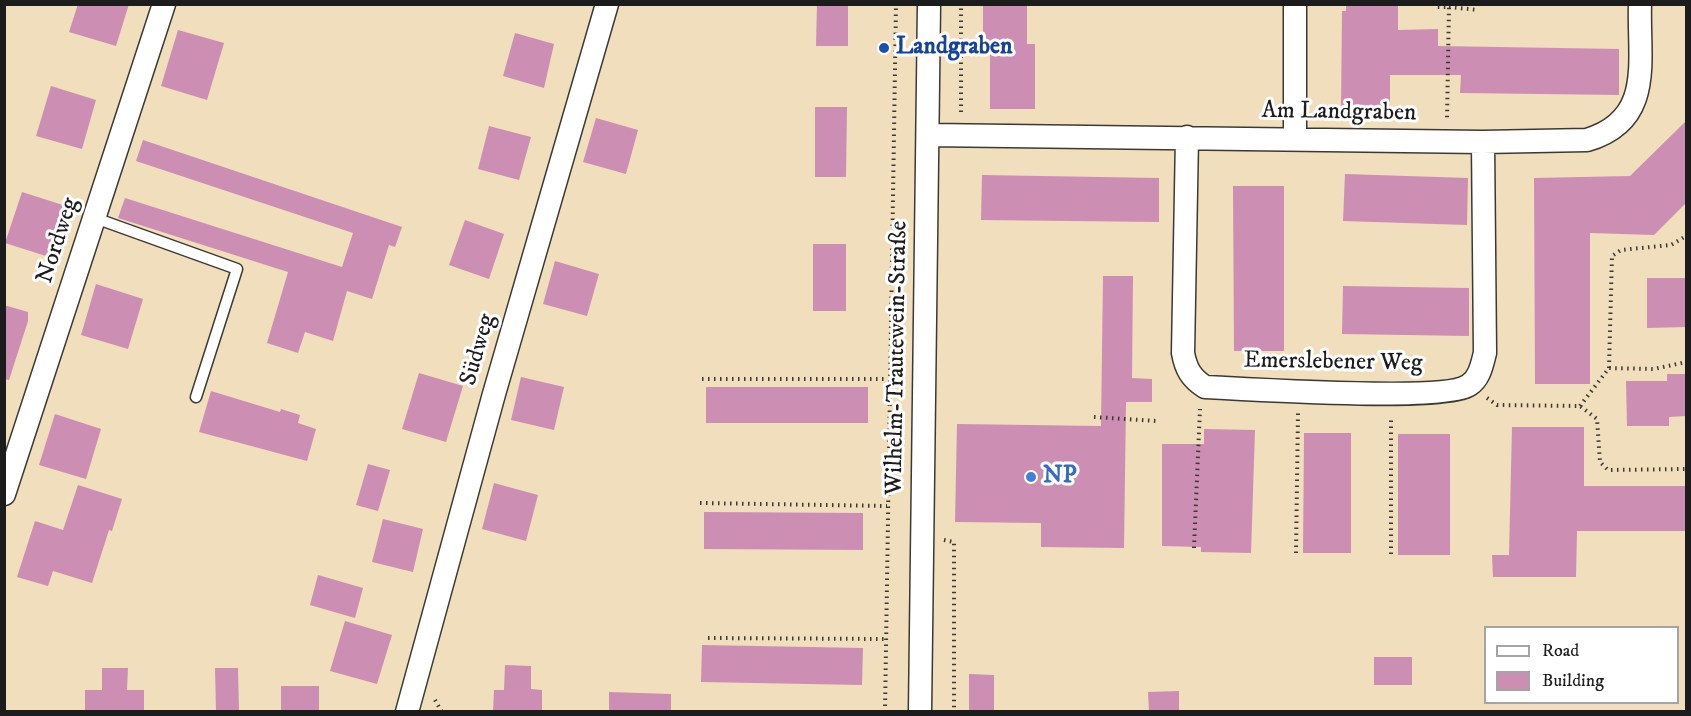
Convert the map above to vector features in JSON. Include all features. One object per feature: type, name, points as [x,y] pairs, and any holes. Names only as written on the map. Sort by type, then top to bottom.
[{"type":"street","name":"Nordweg","points":[[4,494],[164,4]]},
{"type":"street","name":"Südweg","points":[[407,711],[494,394],[608,4]]},
{"type":"street","name":"Wilhelm-Trautewein-Straße","points":[[920,711],[929,4]]},
{"type":"street","points":[[1295,4],[1295,139]]},
{"type":"street","name":"Am Landgraben","points":[[929,135],[1483,142],[1587,140],[1602,135],[1616,126],[1628,114],[1637,98],[1640,76],[1640,4]]},
{"type":"street","points":[[1187,137],[1183,353],[1186,369],[1204,387]]},
{"type":"street","points":[[1470,385],[1480,371],[1485,353],[1483,142]]},
{"type":"street","name":"Emerslebener Weg","points":[[1204,387],[1391,393],[1455,391],[1470,385]]},
{"type":"lane","points":[[95,218],[237,269],[196,397]]},
{"type":"path","points":[[885,711],[888,379],[896,4]]},
{"type":"path","points":[[1436,4],[1436,7],[1478,10]]},
{"type":"path","points":[[1447,141],[1449,7]]},
{"type":"path","points":[[1580,406],[1608,368],[1612,256],[1621,250],[1671,245],[1686,236]]},
{"type":"path","points":[[1608,368],[1654,369],[1686,362]]},
{"type":"path","points":[[702,379],[888,379]]},
{"type":"path","points":[[1470,385],[1497,405],[1580,406],[1597,419],[1600,462],[1608,470],[1686,470]]},
{"type":"path","points":[[1194,548],[1199,418],[1204,387]]},
{"type":"path","points":[[1296,553],[1298,391]]},
{"type":"path","points":[[1391,393],[1391,554]]},
{"type":"path","points":[[1094,417],[1156,420]]},
{"type":"path","points":[[700,503],[887,506]]},
{"type":"path","points":[[708,638],[886,639]]},
{"type":"building","points":[[78,4],[129,4],[116,46],[69,32]]},
{"type":"building","points":[[817,4],[848,4],[848,46],[816,46]]},
{"type":"building","points":[[983,4],[1027,4],[1027,44],[1035,44],[1035,109],[990,109],[990,45],[983,45]]},
{"type":"building","points":[[1346,4],[1398,4],[1398,30],[1438,29],[1438,46],[1619,49],[1619,95],[1460,93],[1461,75],[1390,75],[1390,110],[1341,110],[1342,11],[1346,11]]},
{"type":"building","points":[[178,30],[224,43],[207,100],[161,86]]},
{"type":"building","points":[[515,33],[554,44],[544,88],[503,76]]},
{"type":"building","points":[[51,86],[96,100],[82,149],[36,136]]},
{"type":"building","points":[[815,107],[847,107],[846,177],[815,177]]},
{"type":"building","points":[[596,118],[638,130],[626,174],[583,162]]},
{"type":"building","points":[[1686,121],[1686,203],[1654,235],[1590,233],[1590,384],[1535,384],[1534,178],[1630,176]]},
{"type":"building","points":[[489,126],[531,137],[519,180],[478,169]]},
{"type":"building","points":[[143,140],[402,227],[395,247],[389,245],[372,299],[347,291],[333,341],[305,332],[298,353],[267,343],[288,272],[118,218],[125,198],[342,267],[353,233],[136,161]]},
{"type":"building","points":[[1345,174],[1468,178],[1467,225],[1343,221]]},
{"type":"building","points":[[982,175],[1159,178],[1159,222],[981,220]]},
{"type":"building","points":[[1233,186],[1284,186],[1284,351],[1234,351]]},
{"type":"building","points":[[22,192],[66,206],[49,257],[5,243]]},
{"type":"building","points":[[465,220],[504,234],[489,279],[449,265]]},
{"type":"building","points":[[813,244],[846,244],[846,311],[813,311]]},
{"type":"building","points":[[555,261],[599,274],[587,316],[543,304]]},
{"type":"building","name":"NP","points":[[1103,276],[1133,276],[1132,378],[1152,379],[1152,402],[1126,402],[1124,548],[1041,547],[1041,523],[955,522],[957,424],[1101,426]]},
{"type":"building","points":[[1647,278],[1686,278],[1686,327],[1647,328]]},
{"type":"building","points":[[96,284],[143,299],[128,349],[81,335]]},
{"type":"building","points":[[1343,286],[1469,288],[1469,336],[1342,334]]},
{"type":"building","points":[[4,305],[28,312],[28,321],[9,380],[4,379]]},
{"type":"building","points":[[419,373],[463,386],[446,442],[402,429]]},
{"type":"building","points":[[1667,374],[1686,374],[1686,416],[1669,417],[1669,426],[1627,426],[1626,381],[1667,381]]},
{"type":"building","points":[[521,377],[564,387],[554,430],[511,420]]},
{"type":"building","points":[[706,387],[868,387],[868,423],[706,423]]},
{"type":"building","points":[[211,391],[280,412],[281,409],[300,415],[298,423],[316,429],[307,461],[199,432]]},
{"type":"building","points":[[55,414],[101,429],[86,479],[39,465]]},
{"type":"building","points":[[1512,427],[1584,427],[1584,486],[1686,486],[1686,531],[1577,531],[1576,577],[1493,577],[1492,555],[1509,555]]},
{"type":"building","points":[[1204,429],[1255,430],[1251,553],[1201,552],[1201,547],[1162,546],[1162,444],[1204,444]]},
{"type":"building","points":[[1304,433],[1351,433],[1351,553],[1303,553]]},
{"type":"building","points":[[1398,434],[1450,434],[1450,555],[1398,555]]},
{"type":"building","points":[[368,464],[390,470],[378,511],[356,505]]},
{"type":"building","points":[[494,483],[538,495],[526,541],[482,529]]},
{"type":"building","points":[[78,485],[122,499],[112,531],[109,530],[92,583],[53,571],[48,586],[17,577],[35,521],[63,530]]},
{"type":"building","points":[[704,512],[863,513],[863,550],[704,549]]},
{"type":"building","points":[[383,519],[423,529],[413,572],[372,562]]},
{"type":"building","points":[[318,575],[363,588],[355,618],[310,605]]},
{"type":"building","points":[[345,621],[392,635],[377,684],[330,671]]},
{"type":"building","points":[[702,645],[863,648],[862,685],[701,682]]},
{"type":"building","points":[[1374,657],[1412,657],[1412,685],[1374,685]]},
{"type":"building","points":[[505,665],[531,666],[531,689],[542,690],[542,711],[493,711],[494,690],[504,690]]},
{"type":"building","points":[[102,668],[128,668],[127,690],[144,690],[144,711],[85,711],[85,690],[102,690]]},
{"type":"building","points":[[215,668],[238,668],[239,711],[216,711]]},
{"type":"building","points":[[969,674],[994,675],[994,711],[969,711]]},
{"type":"building","points":[[281,686],[319,686],[319,711],[281,711]]},
{"type":"building","points":[[1179,691],[1179,711],[1149,711],[1148,692]]},
{"type":"building","points":[[609,692],[671,694],[671,711],[609,711]]},
{"type":"place","name":"Landgraben","points":[[884,48]]},
{"type":"place","name":"NP","points":[[1031,477]]}]
